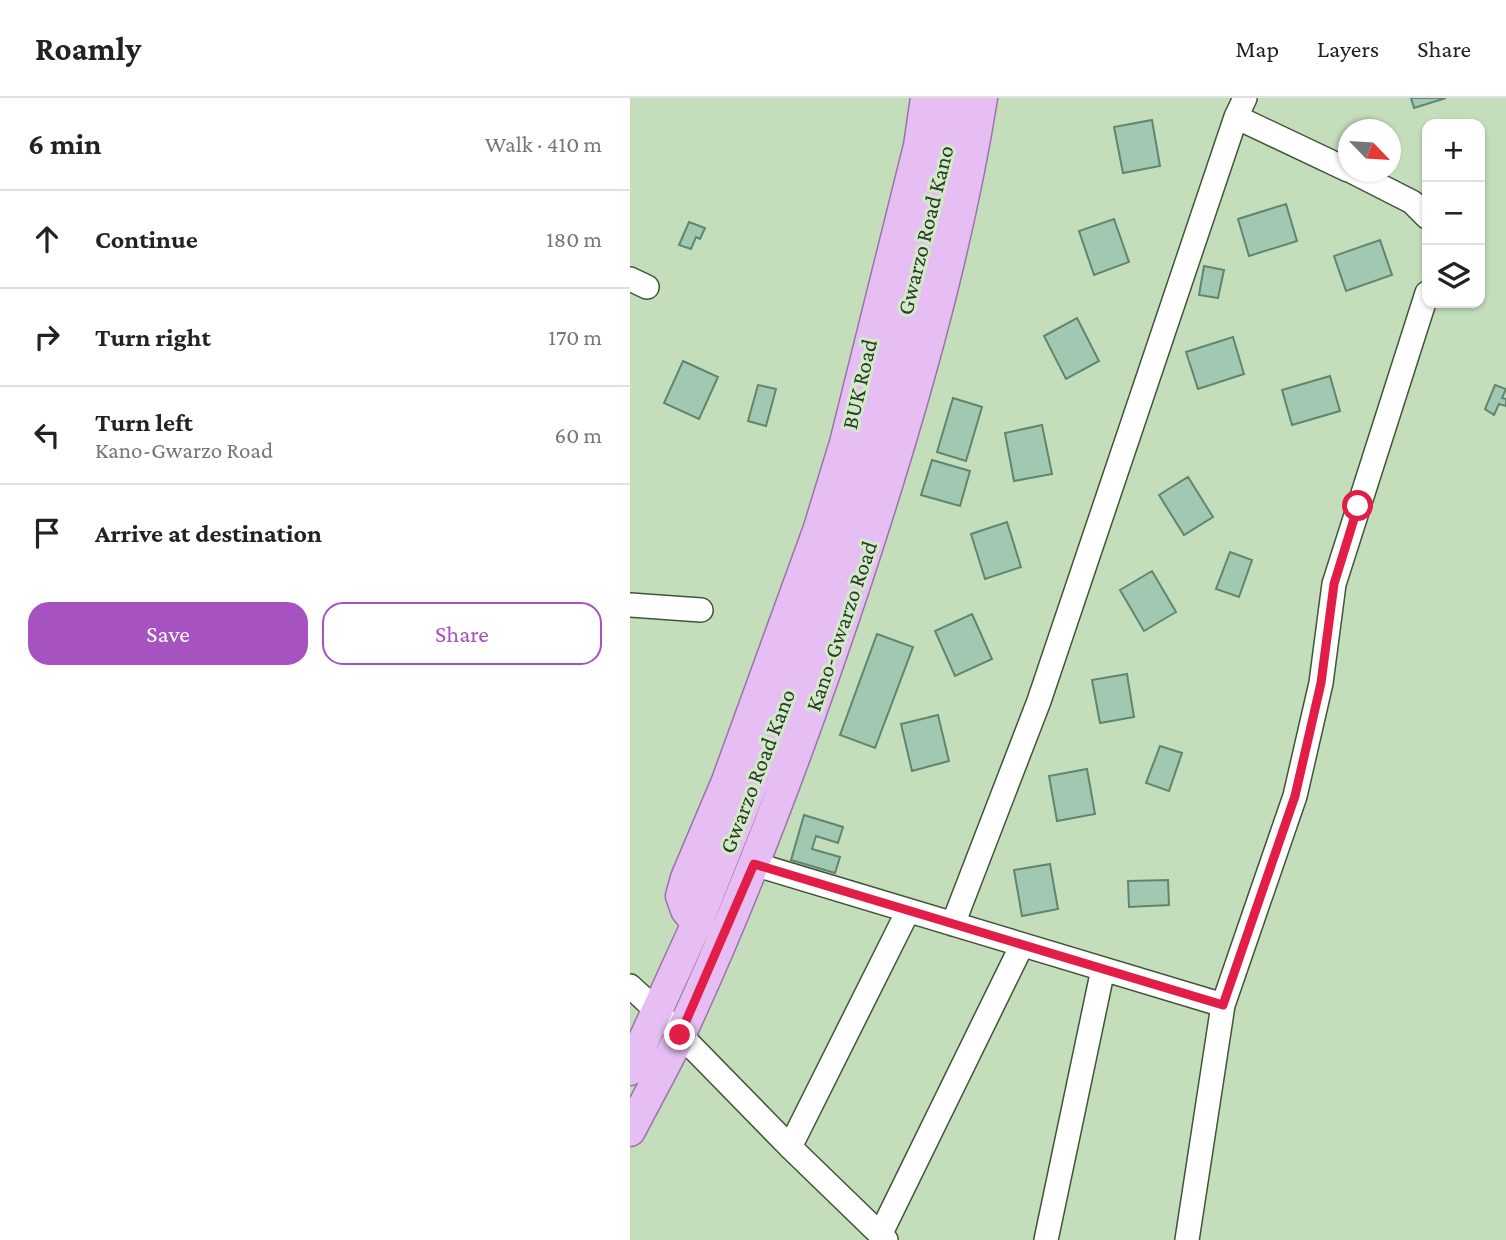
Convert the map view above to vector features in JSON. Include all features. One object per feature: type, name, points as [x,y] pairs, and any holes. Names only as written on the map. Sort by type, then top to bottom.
[{"type":"main road","name":"BUK Road","points":[[697,923],[686,910],[681,896],[800,585],[845,443],[919,146],[926,98]]},
{"type":"main road","name":"Gwarzo Road Kano","points":[[630,1070],[697,923],[780,715],[865,467],[920,258],[949,137],[955,98]]},
{"type":"main road","name":"Kano-Gwarzo Road","points":[[630,1131],[680,1035],[754,864],[819,694],[890,479],[951,248],[982,98]]},
{"type":"main road","points":[[892,253],[920,258]]},
{"type":"main road","points":[[800,585],[828,577]]},
{"type":"street","points":[[953,924],[1039,701],[1241,108],[1338,164]]},
{"type":"street","points":[[1373,182],[1412,202],[1422,212]]},
{"type":"street","points":[[1187,1240],[1223,1005],[1295,796],[1321,683],[1334,584],[1422,308]]},
{"type":"street","points":[[630,605],[701,610]]},
{"type":"street","points":[[754,864],[1223,1005]]},
{"type":"street","points":[[790,1147],[908,911]]},
{"type":"street","points":[[630,986],[883,1238],[1022,945]]},
{"type":"street","points":[[1046,1240],[1103,969]]},
{"type":"building","points":[[1411,98],[1446,98],[1414,108]]},
{"type":"building","points":[[1152,120],[1160,166],[1123,173],[1114,127]]},
{"type":"building","points":[[1286,204],[1297,241],[1249,256],[1238,219]]},
{"type":"building","points":[[1114,219],[1129,262],[1094,275],[1079,231]]},
{"type":"building","points":[[689,222],[705,228],[700,239],[696,237],[691,249],[679,245]]},
{"type":"building","points":[[1380,240],[1392,275],[1346,291],[1334,256]]},
{"type":"building","points":[[1204,266],[1224,270],[1218,298],[1199,295]]},
{"type":"building","points":[[1077,318],[1099,361],[1066,379],[1044,336]]},
{"type":"building","points":[[1233,337],[1244,374],[1198,389],[1186,352]]},
{"type":"building","points":[[683,361],[718,377],[699,419],[664,403]]},
{"type":"building","points":[[1330,376],[1340,411],[1292,425],[1282,390]]},
{"type":"building","points":[[758,385],[776,389],[766,426],[748,421]]},
{"type":"building","points":[[1495,385],[1506,389],[1502,398],[1506,399],[1506,406],[1499,404],[1494,415],[1485,409]]},
{"type":"building","points":[[953,398],[982,407],[966,461],[937,452]]},
{"type":"building","points":[[1042,425],[1052,474],[1014,481],[1005,433]]},
{"type":"building","points":[[932,460],[970,471],[960,506],[921,495]]},
{"type":"building","points":[[1188,477],[1213,517],[1184,535],[1159,495]]},
{"type":"building","points":[[1007,522],[1021,567],[985,579],[971,534]]},
{"type":"building","points":[[1230,552],[1252,560],[1239,597],[1216,589]]},
{"type":"building","points":[[1152,571],[1176,612],[1144,631],[1120,590]]},
{"type":"building","points":[[972,614],[992,659],[955,676],[935,631]]},
{"type":"building","points":[[877,634],[913,647],[875,748],[840,735]]},
{"type":"building","points":[[1127,674],[1134,717],[1100,723],[1092,680]]},
{"type":"building","points":[[938,715],[949,761],[912,771],[901,724]]},
{"type":"building","points":[[1160,746],[1182,753],[1169,791],[1146,783]]},
{"type":"building","points":[[1087,769],[1095,814],[1057,821],[1049,776]]},
{"type":"building","points":[[804,815],[843,827],[838,843],[816,836],[812,849],[840,857],[835,873],[791,860]]},
{"type":"building","points":[[1050,864],[1058,909],[1022,916],[1014,870]]},
{"type":"building","points":[[1168,880],[1169,905],[1129,907],[1128,881]]},
{"type":"route","points":[[680,1035],[754,864],[1223,1005],[1295,796],[1321,683],[1334,584],[1358,506]]}]
